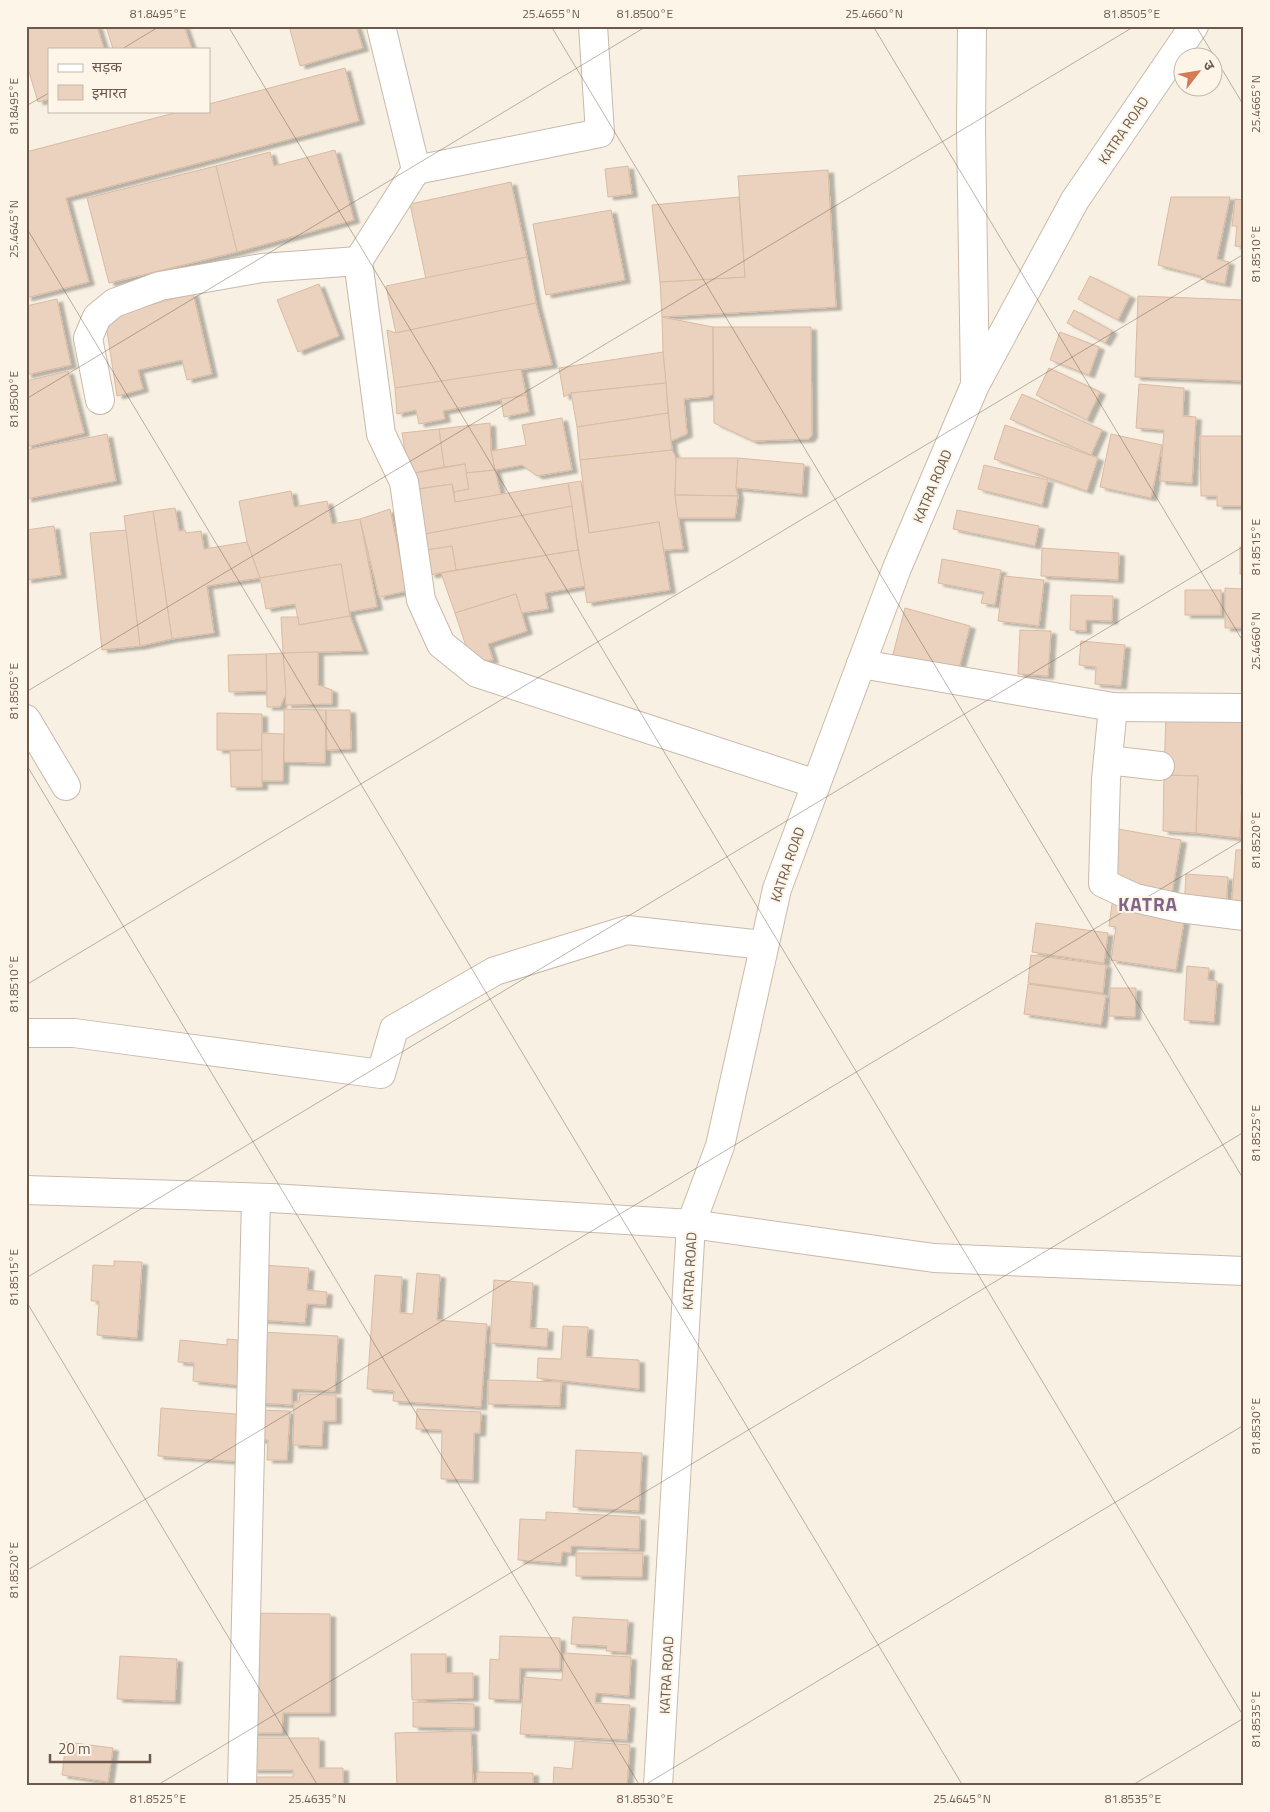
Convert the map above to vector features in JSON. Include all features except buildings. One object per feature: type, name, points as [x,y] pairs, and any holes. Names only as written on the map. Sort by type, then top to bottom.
[{"type":"street","points":[[381,26],[416,170],[358,261],[381,434],[404,482],[420,600],[441,644],[477,673],[816,784]]},
{"type":"street","points":[[416,170],[600,134],[593,26]]},
{"type":"street","points":[[972,26],[971,130],[975,384]]},
{"type":"street","name":"KATRA ROAD","points":[[658,1786],[691,1224],[720,1146],[777,889],[897,568],[975,384],[1075,200],[1194,26]]},
{"type":"street","points":[[100,400],[88,338],[98,317],[114,303],[160,286],[178,282],[262,268],[358,261]]},
{"type":"street","points":[[861,664],[1113,707],[1244,708]]},
{"type":"street","points":[[1113,707],[1108,760],[1103,883],[1135,898],[1180,908],[1244,916]]},
{"type":"street","points":[[26,719],[66,786]]},
{"type":"street","points":[[1108,760],[1160,766]]},
{"type":"street","points":[[26,1033],[74,1032],[381,1074],[394,1029],[495,971],[627,930],[764,945]]},
{"type":"street","points":[[26,1190],[271,1198],[691,1224],[934,1258],[1244,1271]]},
{"type":"street","points":[[242,1786],[256,1199]]},
{"type":"district","name":"KATRA","points":[[1148,903]]}]
